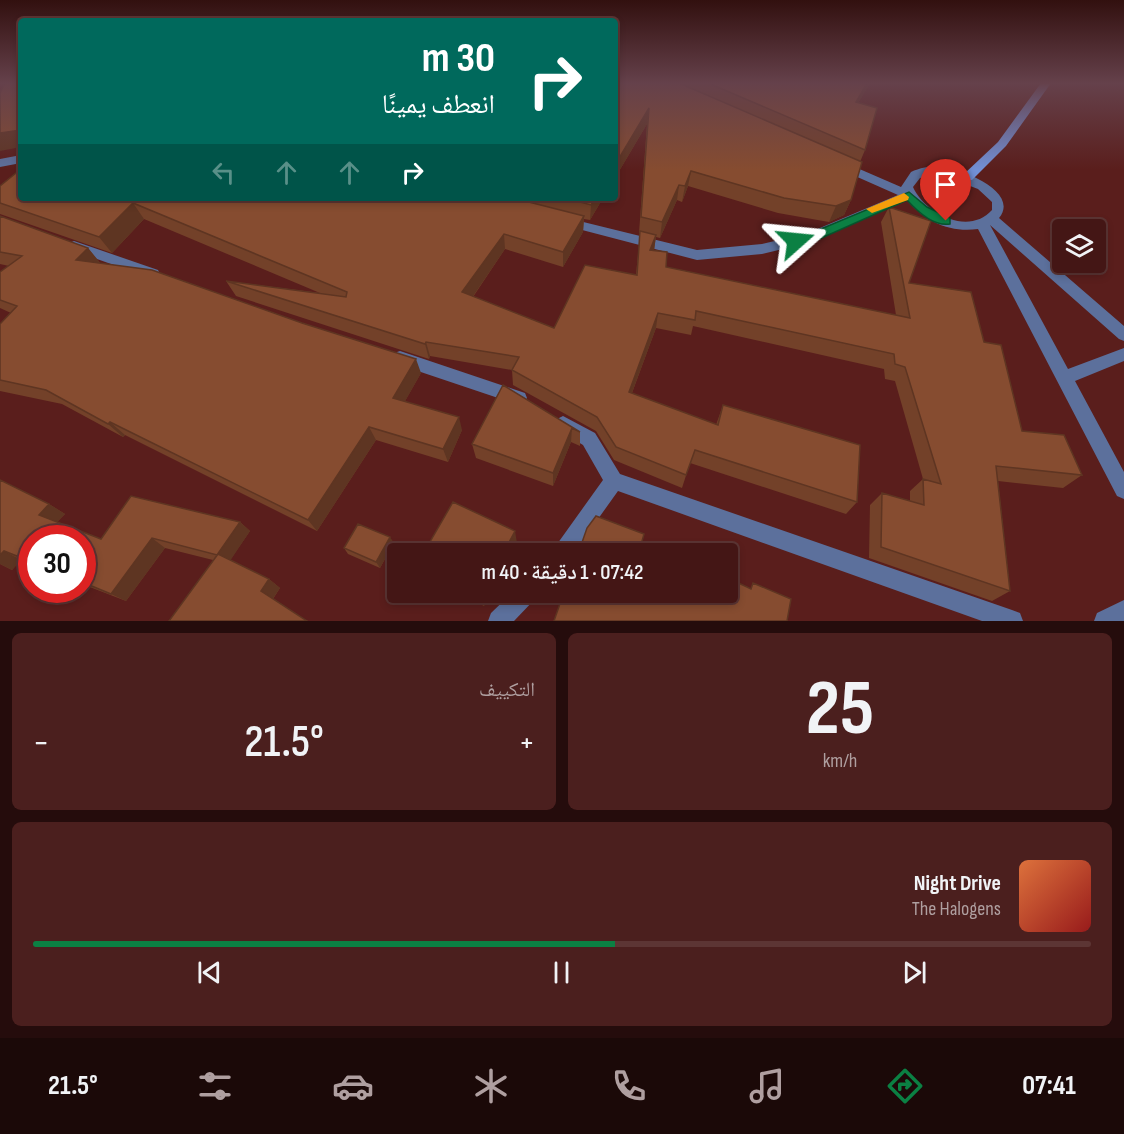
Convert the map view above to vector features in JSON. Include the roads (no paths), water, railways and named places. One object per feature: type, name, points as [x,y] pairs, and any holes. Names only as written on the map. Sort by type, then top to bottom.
[{"type":"street","points":[[968,177],[1002,144],[1025,112]]},
{"type":"street","points":[[0,163],[18,160]]},
{"type":"street","points":[[834,162],[909,195],[922,210],[946,221],[959,224],[987,221],[997,211],[997,202],[981,184],[968,177],[939,170],[916,174],[907,186],[909,195]]},
{"type":"street","points":[[545,216],[697,255],[762,249],[813,237],[909,195]]},
{"type":"street","points":[[987,221],[1124,335]]},
{"type":"street","points":[[987,221],[1064,378],[1124,489]]},
{"type":"street","points":[[56,240],[169,280]]},
{"type":"street","points":[[381,352],[511,393],[531,404]]},
{"type":"street","points":[[1064,378],[1124,354]]},
{"type":"street","points":[[550,416],[589,439],[614,481],[1012,621]]},
{"type":"street","points":[[568,543],[614,481]]},
{"type":"street","points":[[499,621],[517,603]]},
{"type":"street","points":[[1105,621],[1124,611]]}]
